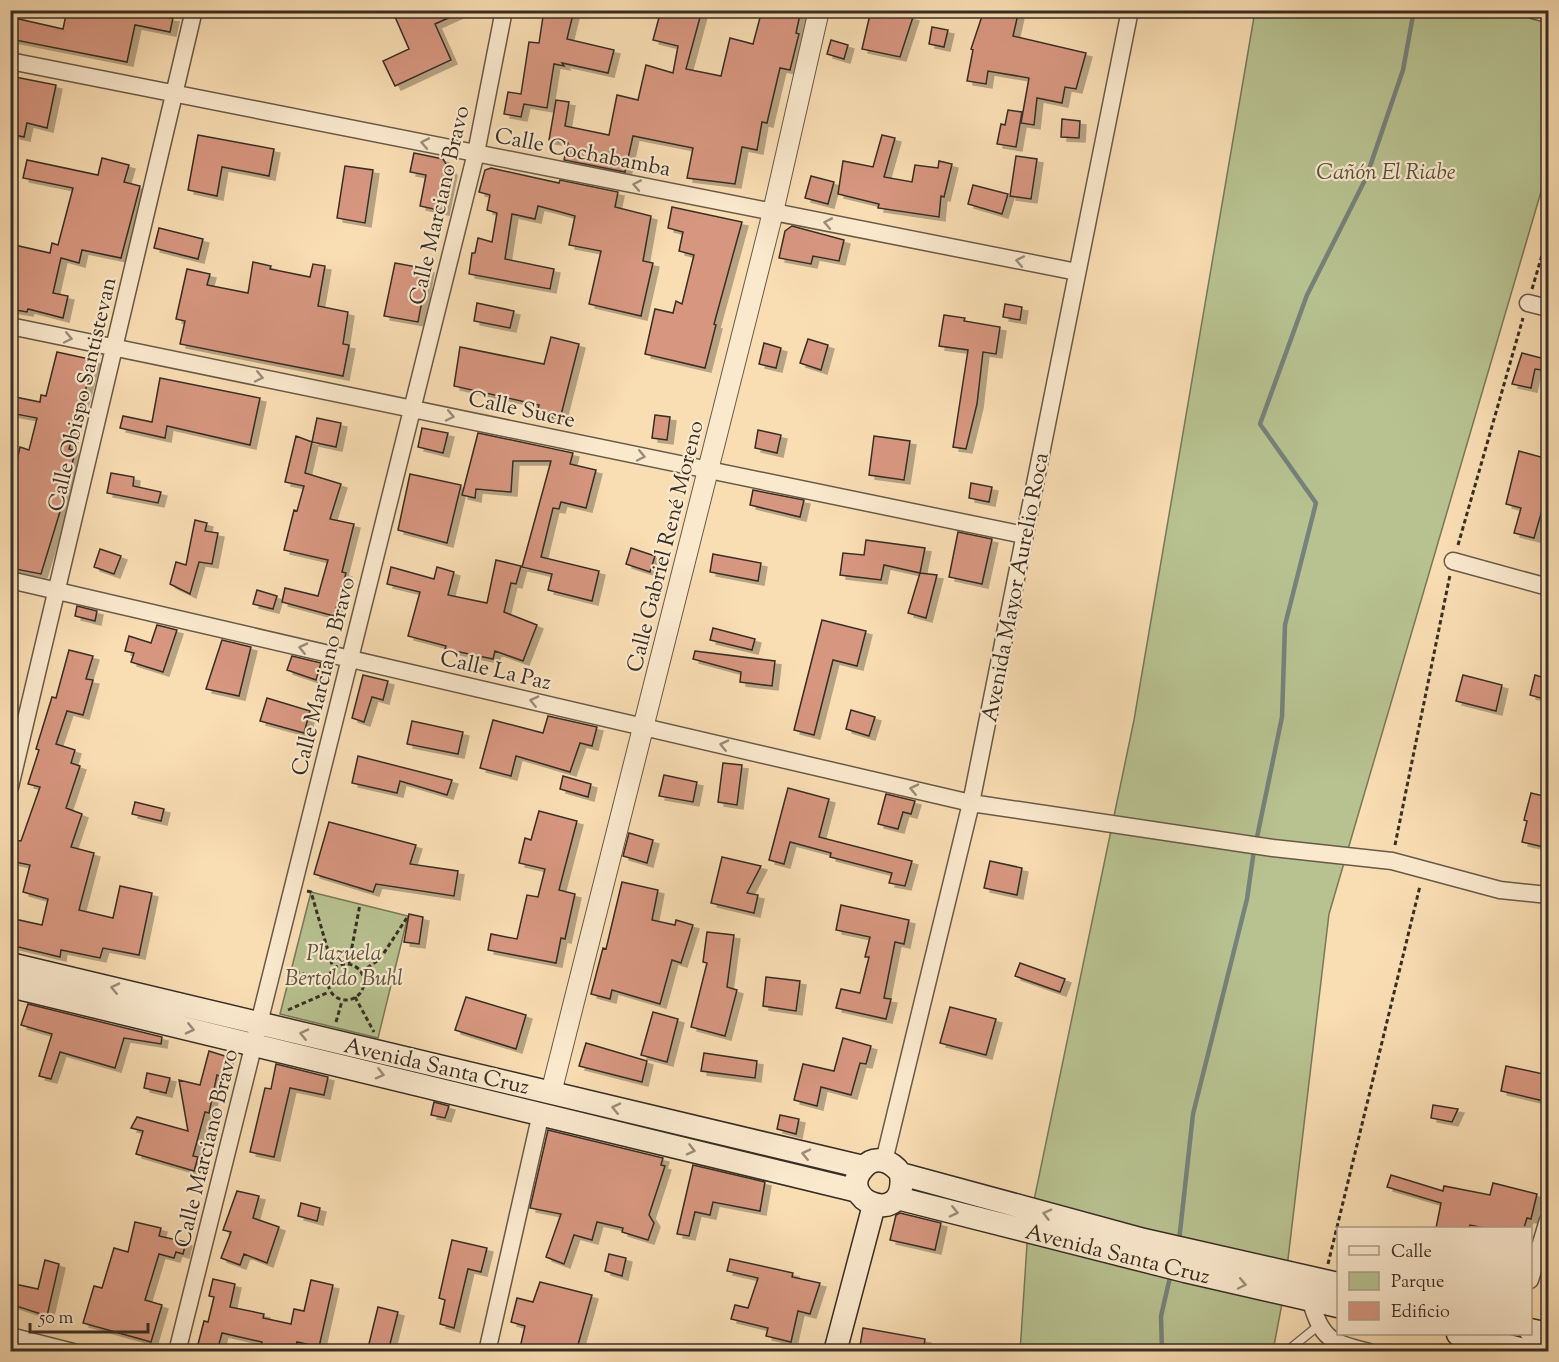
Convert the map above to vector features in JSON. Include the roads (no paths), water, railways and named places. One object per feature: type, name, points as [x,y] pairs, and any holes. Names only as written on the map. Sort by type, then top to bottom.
[{"type":"main road","name":"Avenida Santa Cruz","points":[[10,964],[541,1113],[866,1198]]},
{"type":"main road","name":"Avenida Santa Cruz","points":[[10,986],[256,1033],[330,1040],[551,1093],[883,1167],[1144,1250]]},
{"type":"main road","points":[[835,1352],[866,1198],[857,1176],[883,1167],[903,1187],[897,1198],[887,1205],[866,1198]]},
{"type":"main road","name":"Avenida Santa Cruz","points":[[897,1198],[1144,1250],[1337,1306]]},
{"type":"main road","name":"Avenida Santa Cruz","points":[[1188,1261],[1331,1282]]},
{"type":"main road","points":[[1532,1330],[1548,1334]]},
{"type":"main road","points":[[1464,1335],[1508,1343],[1533,1352]]},
{"type":"street","name":"Calle Obispo Santistevan","points":[[10,787],[195,10]]},
{"type":"street","name":"Calle Marciano Bravo","points":[[177,1352],[476,153],[504,10]]},
{"type":"street","name":"Calle Gabriel René Moreno","points":[[551,1093],[773,212],[819,10]]},
{"type":"street","name":"Avenida Mayor Aurelio Roca","points":[[883,1167],[971,802],[1130,10]]},
{"type":"street","points":[[1533,10],[1548,14]]},
{"type":"street","name":"Calle Cochabamba","points":[[10,61],[1077,272]]},
{"type":"street","points":[[1527,303],[1548,308]]},
{"type":"street","name":"Calle Sucre","points":[[10,326],[1024,535]]},
{"type":"street","points":[[1453,561],[1548,587]]},
{"type":"street","name":"Calle La Paz","points":[[10,580],[971,802],[1273,848],[1392,861],[1500,890],[1548,895]]},
{"type":"street","points":[[487,1352],[541,1113]]},
{"type":"street","points":[[1532,1273],[1548,1220]]},
{"type":"street","points":[[1310,1299],[1318,1326],[1336,1344],[1369,1352]]},
{"type":"street","points":[[10,1336],[73,1352]]},
{"type":"lane","points":[[1286,1352],[1318,1326]]},
{"type":"waterway","points":[[1256,842],[1282,717],[1285,625],[1316,503],[1260,424],[1307,295],[1366,178],[1403,70],[1414,10]]},
{"type":"waterway","points":[[1179,1241],[1193,1114],[1247,899],[1254,850]]},
{"type":"waterway","points":[[1162,1352],[1161,1316],[1171,1273]]},
{"type":"park label","name":"Cañón El Riabe","points":[[1386,171]]},
{"type":"park label","name":"Plazuela Bertoldo Buhl","points":[[344,964]]}]
